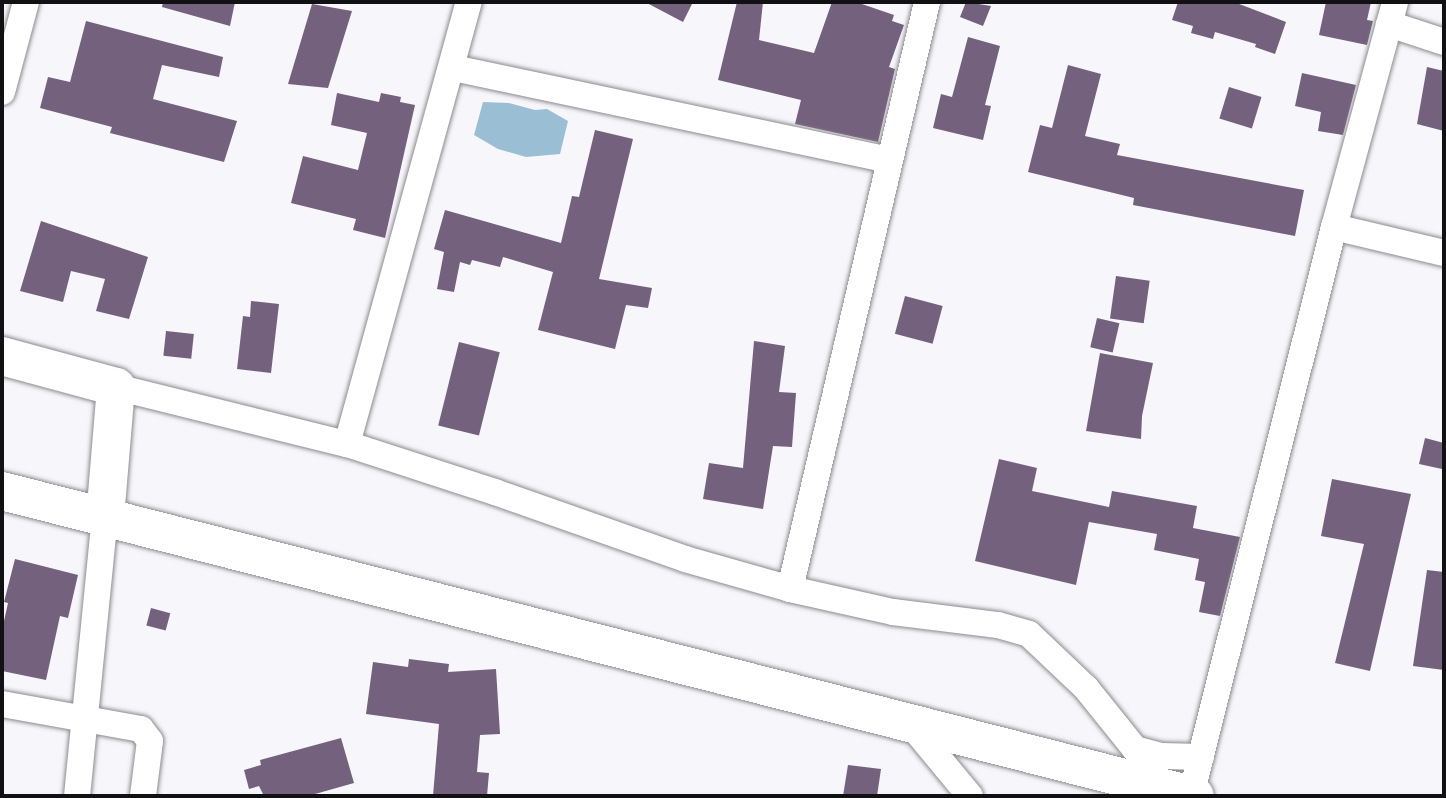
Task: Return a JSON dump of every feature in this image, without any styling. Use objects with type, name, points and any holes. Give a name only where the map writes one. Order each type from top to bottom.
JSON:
[{"type":"main road","points":[[2,356],[116,387],[105,517]]},
{"type":"main road","points":[[2,491],[1193,796]]},
{"type":"street","points":[[2,92],[26,2]]},
{"type":"street","points":[[347,444],[453,68],[469,2]]},
{"type":"street","points":[[790,589],[927,2]]},
{"type":"street","points":[[1193,796],[1334,227],[1392,13],[1444,42]]},
{"type":"street","points":[[453,68],[888,160]]},
{"type":"street","points":[[1334,227],[1444,253]]},
{"type":"street","points":[[116,387],[347,444],[495,492],[685,559],[790,589],[893,612],[998,625],[1029,634],[1086,688],[1135,749],[1161,756],[1202,757]]},
{"type":"street","points":[[77,796],[105,517]]},
{"type":"street","points":[[2,704],[141,729],[147,733],[150,741],[143,796]]},
{"type":"street","points":[[912,726],[970,796]]},
{"type":"water","points":[[483,102],[509,103],[535,110],[547,109],[568,121],[560,154],[526,157],[498,149],[474,135]]},
{"type":"building","points":[[163,2],[235,2],[230,26],[162,7]]},
{"type":"building","points":[[645,2],[693,2],[683,22]]},
{"type":"building","points":[[737,2],[763,2],[759,40],[814,53],[832,2],[856,2],[894,15],[892,21],[904,25],[889,67],[895,69],[878,142],[795,124],[801,100],[718,80]]},
{"type":"building","points":[[966,2],[991,6],[983,26],[960,17]]},
{"type":"building","points":[[1178,2],[1234,2],[1286,22],[1275,54],[1255,47],[1256,44],[1215,32],[1213,39],[1191,33],[1193,26],[1172,20]]},
{"type":"building","points":[[1326,2],[1371,2],[1367,20],[1373,21],[1367,45],[1319,35]]},
{"type":"building","points":[[312,4],[352,11],[328,88],[288,84]]},
{"type":"building","points":[[86,21],[223,57],[219,77],[162,65],[153,99],[237,121],[224,162],[110,133],[112,127],[40,108],[48,77],[70,82]]},
{"type":"building","points":[[968,37],[1000,46],[985,105],[991,106],[983,140],[933,128],[941,94],[952,97]]},
{"type":"building","points":[[1068,65],[1101,74],[1085,136],[1120,144],[1117,155],[1304,190],[1295,236],[1133,205],[1134,198],[1028,172],[1040,125],[1052,128]]},
{"type":"building","points":[[1427,67],[1444,71],[1444,131],[1417,124]]},
{"type":"building","points":[[1302,73],[1356,85],[1343,135],[1318,131],[1321,112],[1295,106]]},
{"type":"building","points":[[1229,87],[1262,97],[1252,128],[1219,119]]},
{"type":"building","points":[[337,93],[379,102],[381,93],[401,97],[400,102],[415,105],[385,238],[353,230],[356,219],[291,203],[303,156],[358,170],[367,133],[331,125]]},
{"type":"building","points":[[595,130],[633,139],[599,279],[652,288],[648,308],[626,305],[615,349],[538,330],[553,272],[503,257],[500,267],[472,260],[470,265],[460,262],[454,292],[437,289],[444,252],[434,249],[445,210],[561,243],[572,196],[579,197]]},
{"type":"building","points":[[41,221],[148,257],[129,319],[96,311],[105,279],[71,271],[63,302],[20,291]]},
{"type":"building","points":[[1116,276],[1150,281],[1144,323],[1110,319]]},
{"type":"building","points":[[905,296],[943,306],[933,344],[895,334]]},
{"type":"building","points":[[251,301],[279,304],[271,373],[237,369],[243,316],[250,317]]},
{"type":"building","points":[[1097,318],[1119,323],[1113,352],[1090,347]]},
{"type":"building","points":[[166,331],[194,334],[191,359],[163,356]]},
{"type":"building","points":[[754,341],[785,346],[779,392],[796,393],[792,447],[773,446],[763,509],[703,499],[709,463],[743,468]]},
{"type":"building","points":[[459,342],[500,352],[479,436],[438,425]]},
{"type":"building","points":[[1100,353],[1153,363],[1142,416],[1141,439],[1086,431]]},
{"type":"building","points":[[1425,438],[1444,443],[1442,469],[1419,464]]},
{"type":"building","points":[[999,459],[1037,468],[1032,491],[1109,507],[1112,491],[1197,506],[1193,528],[1240,537],[1220,616],[1199,612],[1205,582],[1195,580],[1199,559],[1154,550],[1157,534],[1089,522],[1076,585],[975,561]]},
{"type":"building","points":[[1332,479],[1411,494],[1370,671],[1335,663],[1364,544],[1321,536]]},
{"type":"building","points":[[15,559],[78,575],[68,618],[60,616],[46,680],[2,671],[2,630],[8,603],[4,602]]},
{"type":"building","points":[[1427,570],[1444,572],[1444,670],[1413,666]]},
{"type":"building","points":[[151,608],[170,613],[166,631],[146,625]]},
{"type":"building","points":[[409,659],[449,664],[448,672],[496,669],[500,734],[480,735],[477,772],[489,773],[487,796],[433,796],[439,724],[366,714],[373,662],[408,667]]},
{"type":"building","points":[[341,738],[354,783],[308,796],[264,796],[259,786],[249,789],[244,770],[261,765],[260,760]]},
{"type":"building","points":[[848,765],[881,769],[877,796],[843,796]]}]
